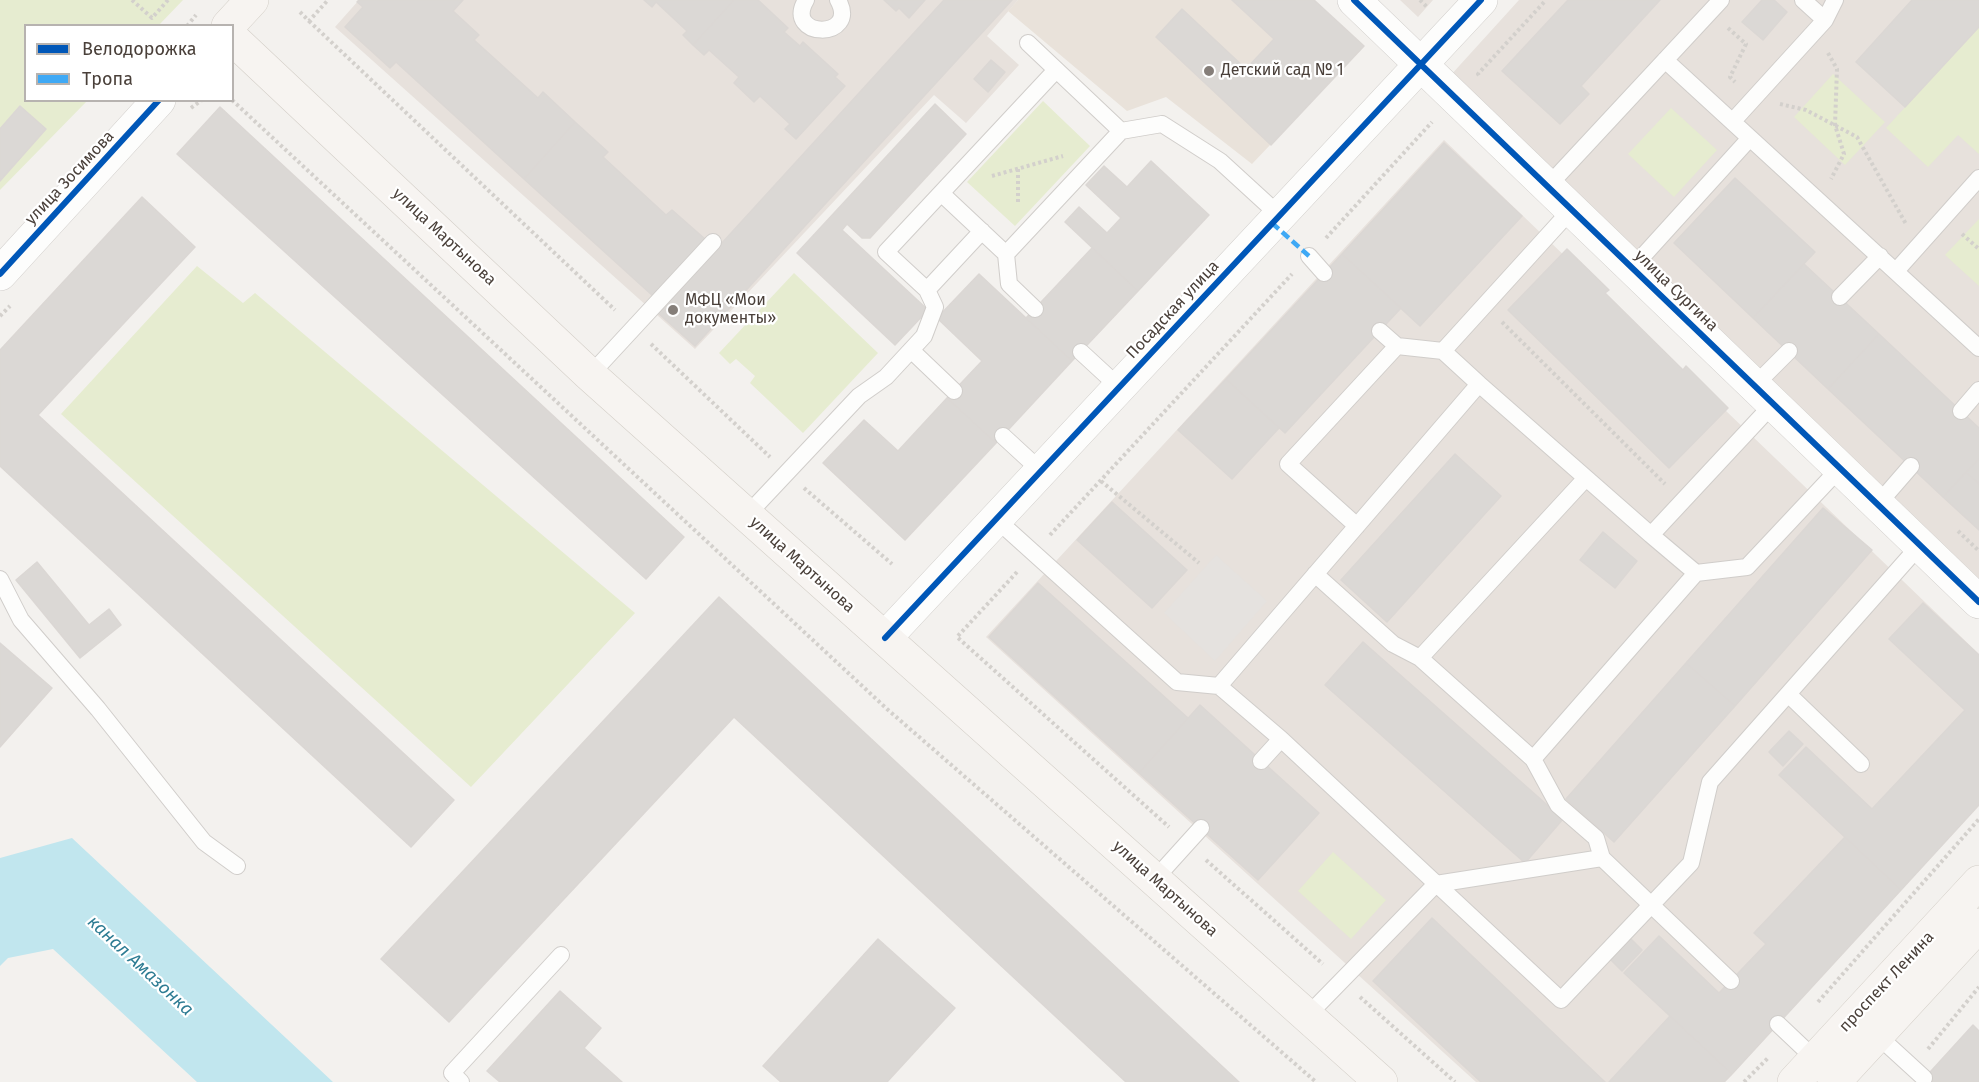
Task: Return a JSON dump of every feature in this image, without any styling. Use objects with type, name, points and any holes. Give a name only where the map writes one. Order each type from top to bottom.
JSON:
[{"type":"main road","points":[[230,24],[252,0]]},
{"type":"main road","name":"улица Мартынова","points":[[234,41],[590,375],[1381,1082]]},
{"type":"main road","name":"проспект Ленина","points":[[1820,1076],[1867,1025],[1979,882]]},
{"type":"main road","name":"проспект Ленина","points":[[1867,1025],[1979,925]]},
{"type":"street","name":"улица Сургина","points":[[1354,0],[1979,602]]},
{"type":"street","name":"Посадская улица","points":[[885,638],[1480,0]]},
{"type":"street","name":"улица Зосимова","points":[[0,274],[157,102]]},
{"type":"lane","points":[[806,0],[802,12],[804,19],[815,30],[823,31],[836,25],[840,18],[842,10],[838,0]]},
{"type":"lane","points":[[1803,0],[1820,26]]},
{"type":"lane","points":[[1733,121],[1820,26],[1835,0]]},
{"type":"lane","points":[[1548,186],[1716,6]]},
{"type":"lane","points":[[1028,43],[1056,70],[1115,137]]},
{"type":"lane","points":[[1665,60],[1979,348]]},
{"type":"lane","points":[[747,515],[859,396],[886,377],[924,336],[935,307],[927,290],[886,252],[1056,70]]},
{"type":"lane","points":[[1006,254],[1115,137],[1162,124],[1220,161],[1279,215]]},
{"type":"lane","points":[[1633,267],[1750,138]]},
{"type":"lane","points":[[1896,271],[1979,178]]},
{"type":"lane","points":[[945,189],[1006,254],[1009,284],[1035,309]]},
{"type":"lane","points":[[1443,351],[1572,209]]},
{"type":"lane","points":[[927,290],[982,231]]},
{"type":"lane","points":[[590,375],[713,242]]},
{"type":"lane","points":[[1309,256],[1324,273]]},
{"type":"lane","points":[[1840,297],[1880,256]]},
{"type":"lane","points":[[1380,331],[1397,346],[1443,351],[1696,573]]},
{"type":"lane","points":[[1357,526],[1288,464],[1397,346]]},
{"type":"lane","points":[[911,350],[954,391]]},
{"type":"lane","points":[[1651,535],[1683,501],[1765,394],[1789,351]]},
{"type":"lane","points":[[1081,352],[1119,387]]},
{"type":"lane","points":[[1219,686],[1479,384]]},
{"type":"lane","points":[[1960,411],[1979,390]]},
{"type":"lane","points":[[1003,436],[1041,471]]},
{"type":"lane","points":[[1878,504],[1911,466]]},
{"type":"lane","points":[[1533,759],[1696,573],[1747,567],[1840,468]]},
{"type":"lane","points":[[1420,658],[1586,478]]},
{"type":"lane","points":[[996,519],[1177,682],[1219,686],[1281,739],[1561,1000],[1691,862],[1710,782],[1920,544]]},
{"type":"lane","points":[[1315,574],[1393,644],[1420,658],[1533,759],[1558,805],[1596,838],[1602,858],[1731,981]]},
{"type":"lane","points":[[0,579],[21,620],[98,709],[204,842],[237,866]]},
{"type":"lane","points":[[1788,694],[1861,764]]},
{"type":"lane","points":[[1261,761],[1281,739]]},
{"type":"lane","points":[[1154,880],[1201,828]]},
{"type":"lane","points":[[1307,1016],[1436,884],[1602,858]]},
{"type":"lane","points":[[461,1082],[452,1073],[561,956]]},
{"type":"lane","points":[[1867,1025],[1918,1073]]},
{"type":"lane","points":[[1784,1029],[1820,1076]]},
{"type":"path","points":[[132,0],[152,18],[168,0]]},
{"type":"path","points":[[309,21],[328,0]]},
{"type":"path","points":[[1420,0],[1428,8]]},
{"type":"path","points":[[1478,74],[1546,0]]},
{"type":"path","points":[[1716,6],[1746,44],[1730,77],[1752,98],[1806,110],[1857,137],[1919,246]]},
{"type":"path","points":[[300,12],[787,473],[892,564]]},
{"type":"path","points":[[1819,201],[1844,154],[1835,125],[1837,69],[1820,26]]},
{"type":"path","points":[[234,102],[888,709],[1316,1082]]},
{"type":"path","points":[[957,636],[1436,119]]},
{"type":"path","points":[[945,189],[1115,137]]},
{"type":"path","points":[[1964,235],[1979,249]]},
{"type":"path","points":[[1485,305],[1683,501]]},
{"type":"path","points":[[1101,481],[1199,563]]},
{"type":"path","points":[[1744,1082],[1784,1029],[1979,819]]},
{"type":"path","points":[[1918,1073],[1979,987]]},
{"type":"shaded area","points":[[359,0],[1018,0],[987,36],[1019,65],[966,123],[934,95],[695,349],[335,27]]},
{"type":"shaded area","name":"Детский сад № 1","points":[[1018,0],[1314,0],[1364,46],[1252,164],[1166,97],[1127,111],[1008,11]]},
{"type":"shaded area","points":[[1400,0],[1433,0],[1418,17]]},
{"type":"shaded area","points":[[1519,0],[1979,0],[1979,579],[1450,76]]},
{"type":"shaded area","points":[[1444,140],[1979,654],[1979,805],[1725,1082],[1476,1082],[986,637]]},
{"type":"shaded area","points":[[1216,555],[1267,601],[1215,661],[1164,613]]},
{"type":"green space","points":[[0,0],[183,0],[160,24],[24,24],[24,102],[86,102],[0,190]]},
{"type":"green space","points":[[1979,27],[1979,154],[1958,135],[1928,167],[1886,128]]},
{"type":"green space","points":[[1833,74],[1885,122],[1845,165],[1794,117]]},
{"type":"green space","points":[[1043,101],[1090,146],[1015,226],[967,182]]},
{"type":"green space","points":[[1671,108],[1717,150],[1674,197],[1628,154]]},
{"type":"green space","points":[[1979,219],[1979,286],[1945,255]]},
{"type":"green space","points":[[197,266],[243,303],[255,293],[635,613],[471,787],[61,414]]},
{"type":"green space","points":[[794,273],[878,353],[803,433],[750,383],[755,376],[736,359],[730,364],[719,353]]},
{"type":"green space","points":[[1333,852],[1386,900],[1351,939],[1298,891]]},
{"type":"water","name":"канал Амазонка","points":[[72,838],[333,1082],[197,1082],[53,949],[8,958],[0,966],[0,858]]},
{"type":"building","points":[[359,0],[463,0],[453,11],[479,35],[474,40],[538,98],[543,92],[575,122],[524,179],[396,62],[390,68],[345,27],[363,7],[357,2]]},
{"type":"building","points":[[644,0],[734,0],[693,45],[683,35],[687,31],[656,2],[652,7]]},
{"type":"building","points":[[734,0],[758,0],[788,28],[784,32],[800,46],[803,42],[838,74],[835,77],[845,86],[796,139],[785,129],[790,124],[760,96],[754,102],[734,83],[739,77],[709,50],[704,55],[693,45]]},
{"type":"building","points":[[884,0],[925,0],[909,18],[899,8],[896,11]]},
{"type":"building","points":[[944,0],[1012,0],[695,346],[658,313]]},
{"type":"building","points":[[1232,0],[1314,0],[1364,46],[1271,145],[1156,37],[1182,9],[1246,69],[1274,39]]},
{"type":"building","points":[[1568,0],[1660,0],[1581,86],[1589,94],[1560,124],[1502,71]]},
{"type":"building","points":[[1762,0],[1774,0],[1787,12],[1763,40],[1742,22]]},
{"type":"building","points":[[1912,0],[1979,0],[1979,27],[1905,107],[1856,62]]},
{"type":"building","points":[[991,60],[1005,72],[988,92],[974,79]]},
{"type":"building","points":[[935,104],[966,134],[870,238],[862,238],[847,224],[842,230],[928,310],[895,345],[797,253]]},
{"type":"building","points":[[20,106],[46,129],[0,181],[0,129]]},
{"type":"building","points":[[220,107],[684,537],[646,579],[177,154]]},
{"type":"building","points":[[575,122],[608,152],[603,157],[666,215],[672,210],[705,239],[653,296],[524,179]]},
{"type":"building","points":[[1444,143],[1522,216],[1420,326],[1342,254]]},
{"type":"building","points":[[1151,161],[1209,215],[1138,291],[1065,222],[1079,207],[1107,233],[1121,218],[1086,185],[1104,166],[1127,187]]},
{"type":"building","points":[[1735,178],[1815,252],[1753,318],[1674,243]]},
{"type":"building","points":[[142,197],[195,247],[38,415],[454,800],[411,847],[0,466],[0,350]]},
{"type":"building","points":[[1092,248],[1138,291],[1072,361],[1026,318]]},
{"type":"building","points":[[1567,249],[1609,290],[1605,293],[1683,370],[1686,366],[1728,408],[1669,468],[1508,310]]},
{"type":"building","points":[[1342,254],[1401,308],[1285,433],[1226,379]]},
{"type":"building","points":[[1804,264],[1879,334],[1828,389],[1753,318]]},
{"type":"building","points":[[979,274],[1072,361],[996,443],[947,398],[982,361],[937,318]]},
{"type":"building","points":[[1879,334],[1979,428],[1979,459],[1943,497],[1828,389]]},
{"type":"building","points":[[1226,379],[1279,428],[1232,479],[1178,430]]},
{"type":"building","points":[[947,398],[996,443],[905,540],[823,463],[864,420],[898,451]]},
{"type":"building","points":[[1455,454],[1501,496],[1387,622],[1341,580]]},
{"type":"building","points":[[1979,459],[1979,484],[1966,472]]},
{"type":"building","points":[[1966,472],[1979,484],[1979,530],[1943,497]]},
{"type":"building","points":[[1112,502],[1187,570],[1152,608],[1077,540]]},
{"type":"building","points":[[1823,508],[1872,550],[1735,706],[1686,663]]},
{"type":"building","points":[[1603,532],[1637,561],[1615,588],[1580,560]]},
{"type":"building","points":[[37,562],[89,625],[109,609],[121,625],[80,658],[16,580]]},
{"type":"building","points":[[1038,583],[1188,718],[1139,773],[989,637]]},
{"type":"building","points":[[719,597],[1239,1082],[1126,1082],[734,717],[449,1022],[381,959]]},
{"type":"building","points":[[1923,603],[1979,655],[1979,805],[1901,890],[1779,775],[1806,747],[1872,809],[1965,710],[1889,639]]},
{"type":"building","points":[[1363,642],[1563,819],[1525,863],[1325,685]]},
{"type":"building","points":[[0,643],[52,688],[0,747]]},
{"type":"building","points":[[1686,663],[1735,706],[1614,842],[1566,799]]},
{"type":"building","points":[[1200,705],[1319,813],[1258,880],[1139,773]]},
{"type":"building","points":[[1789,731],[1803,744],[1783,766],[1769,752]]},
{"type":"building","points":[[1845,837],[1901,890],[1732,1074],[1624,973],[1659,936],[1719,993],[1766,944],[1754,933]]},
{"type":"building","points":[[1432,918],[1605,1082],[1481,1082],[1373,981]]},
{"type":"building","points":[[1628,936],[1642,950],[1622,971],[1608,957]]},
{"type":"building","points":[[878,939],[955,1008],[887,1082],[781,1082],[763,1066]]},
{"type":"building","points":[[560,991],[601,1028],[584,1048],[622,1082],[500,1082],[487,1071]]},
{"type":"building","points":[[1670,1016],[1732,1074],[1724,1082],[1609,1082]]},
{"type":"building","points":[[1973,1025],[1979,1031],[1979,1082],[1921,1082]]},
{"type":"marked path","points":[[1272,223],[1309,256]]},
{"type":"cycle path","points":[[1354,0],[1979,602]]},
{"type":"cycle path","points":[[885,638],[1481,0]]},
{"type":"cycle path","points":[[0,274],[157,102]]},
{"type":"place","name":"Детский сад № 1","points":[[1209,71]]},
{"type":"place","name":"МФЦ «Мои документы»","points":[[673,310]]}]
